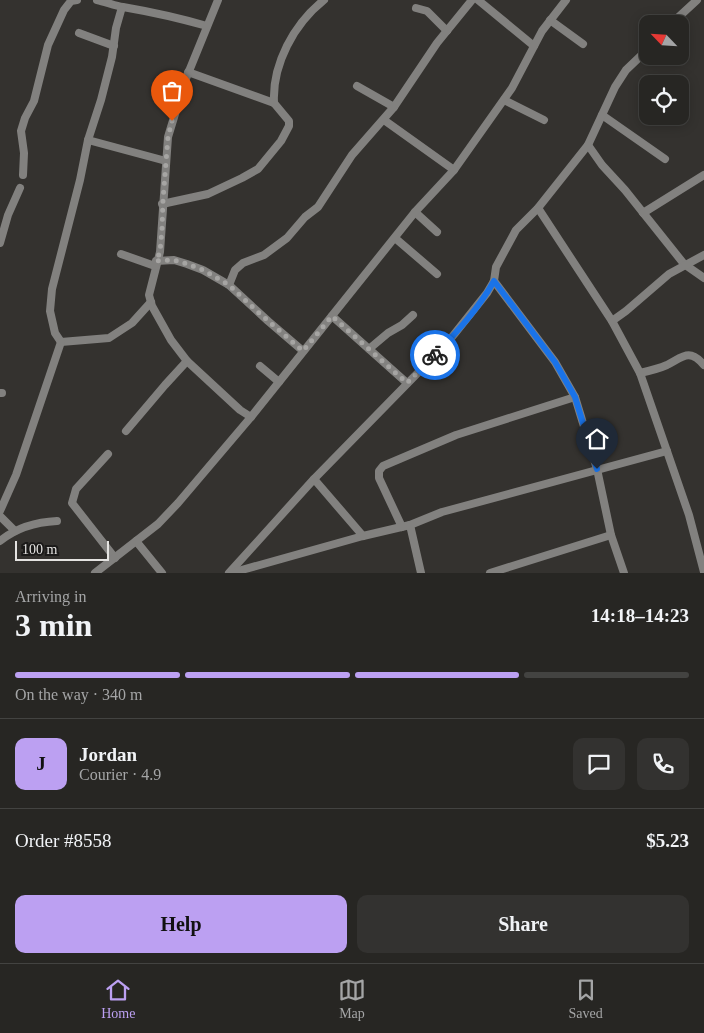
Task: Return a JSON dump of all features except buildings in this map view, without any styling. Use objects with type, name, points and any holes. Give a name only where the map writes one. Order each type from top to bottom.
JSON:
[{"type":"street","points":[[23,175],[24,153],[21,132],[25,118],[34,101],[48,45],[64,10],[71,1],[77,0]]},
{"type":"street","points":[[97,0],[207,26]]},
{"type":"street","points":[[218,0],[188,72],[168,137],[160,244],[149,295],[150,302],[171,340],[187,361],[240,410],[251,417]]},
{"type":"street","points":[[274,102],[274,81],[290,41],[300,24],[324,0]]},
{"type":"street","points":[[229,285],[235,270],[243,263],[264,255],[287,238],[305,217],[318,207],[352,155],[384,120],[437,43],[472,0]]},
{"type":"street","points":[[478,0],[534,46]]},
{"type":"street","points":[[95,573],[158,524],[251,417],[416,212],[454,170],[512,88],[534,46],[550,20],[566,0]]},
{"type":"street","points":[[681,15],[697,0]]},
{"type":"street","points":[[61,342],[55,333],[50,311],[52,289],[80,180],[88,140],[101,100],[122,7]]},
{"type":"street","points":[[416,8],[427,11],[447,31]]},
{"type":"street","points":[[550,20],[583,44]]},
{"type":"street","points":[[80,33],[114,46]]},
{"type":"street","points":[[230,573],[314,479],[448,342],[487,293],[494,281],[496,267],[516,230],[538,208],[588,145],[615,87],[626,70],[639,58]]},
{"type":"street","points":[[162,204],[208,194],[258,169],[281,141],[290,126],[289,121],[274,102],[188,72]]},
{"type":"street","points":[[357,86],[394,107]]},
{"type":"street","points":[[504,100],[544,120]]},
{"type":"street","points":[[602,115],[665,159]]},
{"type":"street","points":[[384,120],[454,170]]},
{"type":"street","points":[[88,140],[166,161]]},
{"type":"street","points":[[588,145],[684,264],[704,278]]},
{"type":"street","points":[[643,213],[704,175]]},
{"type":"street","points":[[0,243],[8,215],[20,188]]},
{"type":"street","points":[[538,208],[612,321],[640,373],[689,515],[704,568]]},
{"type":"street","points":[[416,212],[437,232]]},
{"type":"street","points":[[395,238],[437,274]]},
{"type":"street","points":[[121,254],[156,263],[174,260],[203,270],[229,285],[303,351]]},
{"type":"street","points":[[612,321],[669,274],[684,264],[704,255]]},
{"type":"street","points":[[494,281],[555,362],[575,397],[597,469],[611,535],[624,573]]},
{"type":"street","points":[[61,342],[109,338],[132,323],[150,302]]},
{"type":"street","points":[[369,349],[388,333],[407,322],[413,315]]},
{"type":"street","points":[[332,316],[407,383]]},
{"type":"street","points":[[0,511],[16,475],[61,342]]},
{"type":"street","points":[[640,373],[689,355],[695,357],[704,365]]},
{"type":"street","points":[[126,431],[164,385],[187,361]]},
{"type":"street","points":[[260,366],[279,382]]},
{"type":"street","points":[[402,527],[379,478],[379,471],[383,466],[456,435],[575,397]]},
{"type":"street","points":[[230,573],[410,525],[442,512],[667,451]]},
{"type":"street","points":[[108,454],[76,489],[72,503],[115,558]]},
{"type":"street","points":[[314,479],[363,536]]},
{"type":"street","points":[[0,516],[15,531]]},
{"type":"street","points":[[0,541],[15,531],[44,522],[57,521]]},
{"type":"street","points":[[410,525],[421,573]]},
{"type":"street","points":[[490,573],[611,535]]},
{"type":"street","points":[[136,541],[162,573]]},
{"type":"way so far","points":[[172,121],[168,137],[160,252],[156,261],[174,260],[187,264],[203,270],[229,285],[303,351],[332,316],[407,383],[435,355]]},
{"type":"route","points":[[435,355],[448,342],[487,293],[494,281],[555,362],[575,397],[597,469]]}]
